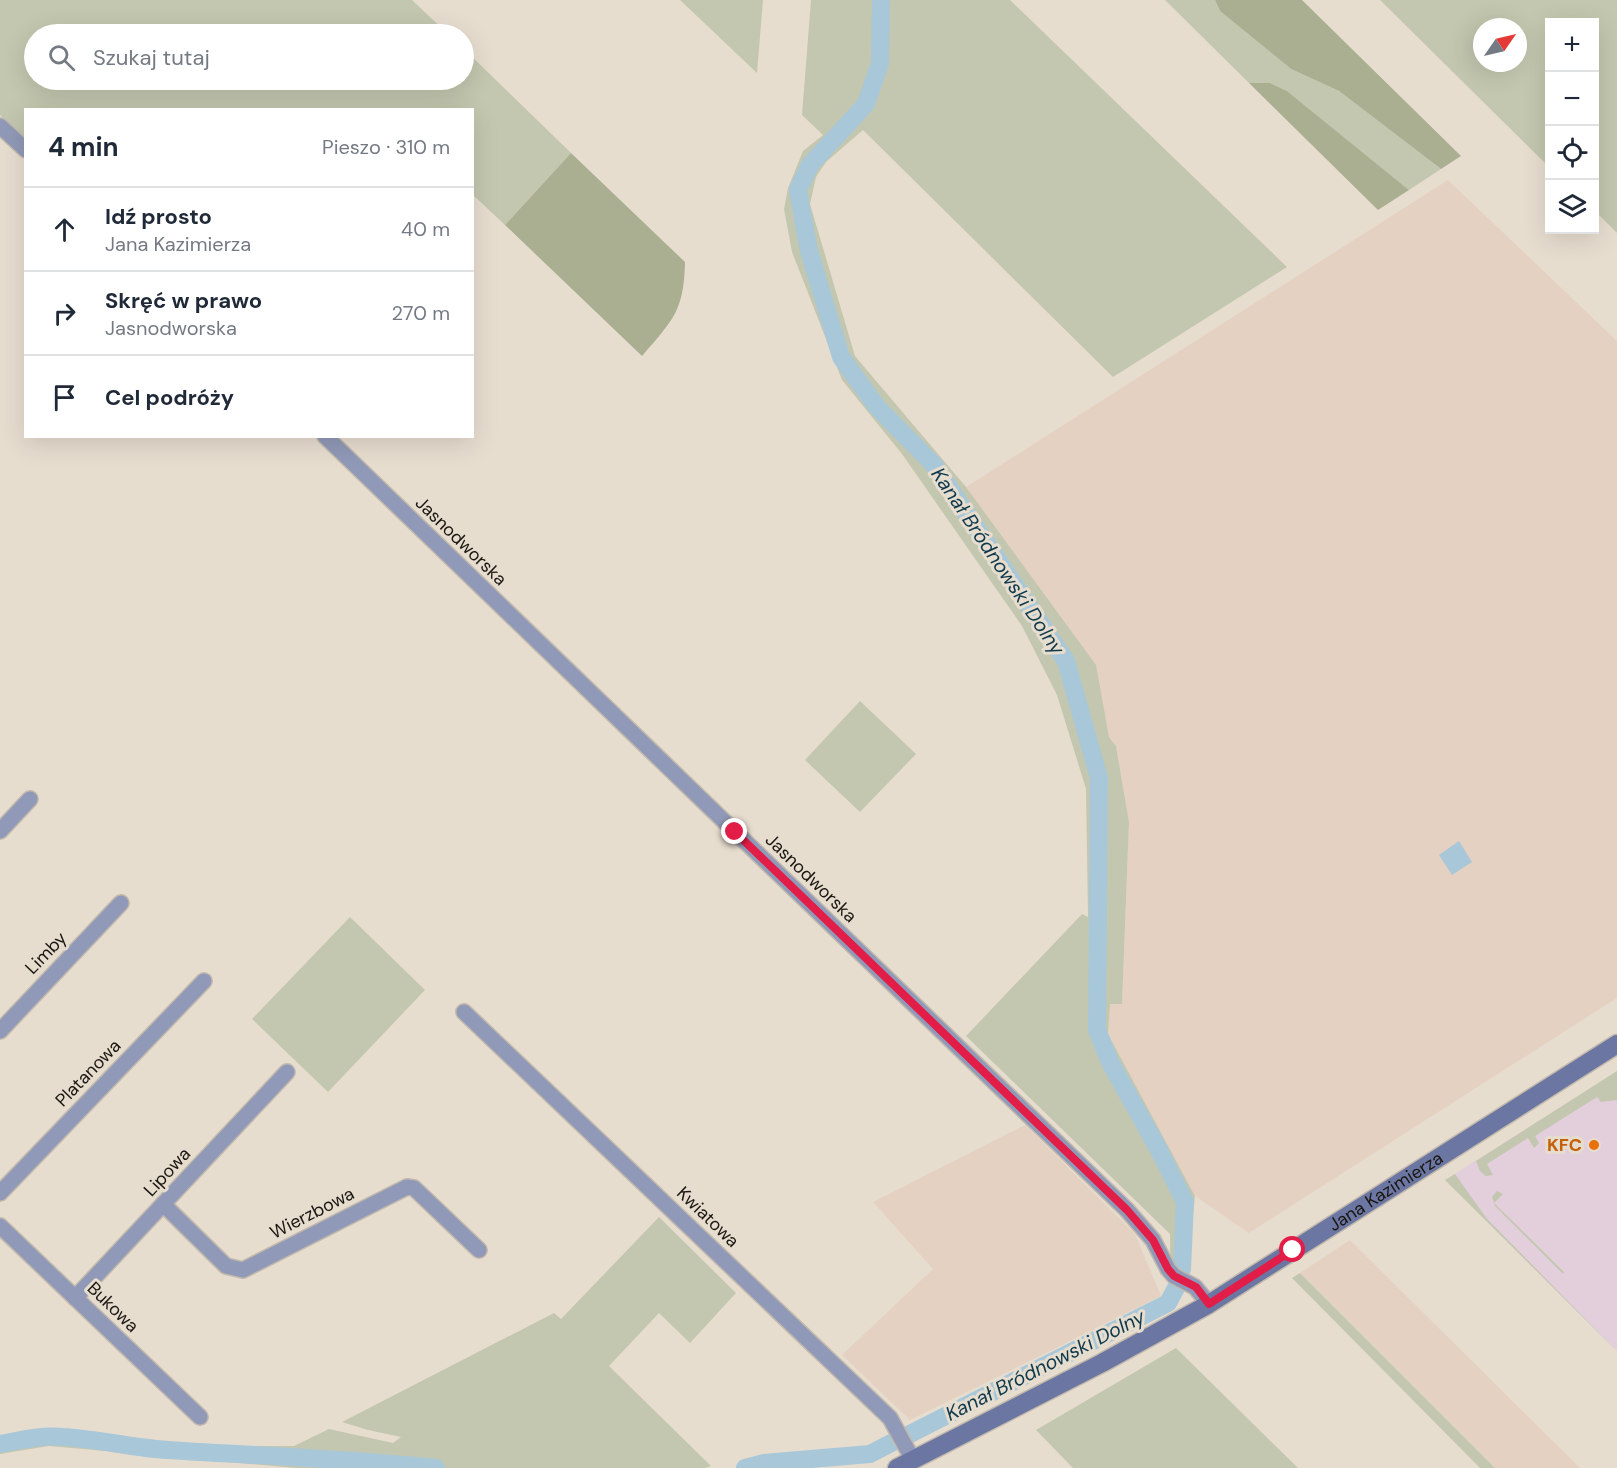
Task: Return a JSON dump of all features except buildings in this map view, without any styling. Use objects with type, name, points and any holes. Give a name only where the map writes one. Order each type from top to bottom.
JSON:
[{"type":"main road","name":"Jana Kazimierza","points":[[897,1468],[1102,1363],[1209,1304],[1617,1044]]},
{"type":"street","points":[[0,126],[24,148]]},
{"type":"street","name":"Jasnodworska","points":[[327,438],[1127,1210],[1153,1240],[1174,1276],[1196,1287],[1209,1304]]},
{"type":"street","points":[[0,831],[30,799]]},
{"type":"street","name":"Limby","points":[[0,1031],[121,903]]},
{"type":"street","name":"Platanowa","points":[[0,1193],[204,981]]},
{"type":"street","name":"Kwiatowa","points":[[464,1012],[890,1418],[914,1460]]},
{"type":"street","name":"Lipowa","points":[[75,1298],[287,1072]]},
{"type":"street","name":"Wierzbowa","points":[[163,1204],[226,1266],[243,1270],[407,1187],[414,1188],[479,1250]]},
{"type":"street","name":"Bukowa","points":[[0,1226],[200,1417]]},
{"type":"shaded area","points":[[1448,180],[1617,341],[1617,998],[1249,1233],[1195,1196],[1108,1034],[1110,1004],[1122,1003],[1129,822],[1116,746],[1109,737],[1102,703],[966,487]]},
{"type":"shaded area","points":[[1604,1080],[1617,1093],[1617,1351],[1445,1180]]},
{"type":"shaded area","points":[[1025,1125],[1135,1234],[1161,1296],[910,1420],[842,1355],[933,1269],[873,1202]]},
{"type":"shaded area","points":[[1350,1240],[1580,1468],[1495,1468],[1300,1273]]},
{"type":"green space","points":[[0,0],[412,0],[437,24],[24,24],[24,90],[474,90],[474,59],[571,153],[505,225],[474,196],[474,108],[24,108],[24,137],[0,115]]},
{"type":"green space","points":[[680,0],[763,0],[757,73]]},
{"type":"green space","points":[[811,0],[1010,0],[1287,267],[1113,377],[863,130],[826,162],[816,177],[810,204],[855,356],[966,487],[1096,665],[1109,737],[1116,746],[1129,822],[1122,1004],[1110,1004],[1108,1034],[1195,1196],[1186,1274],[1172,1262],[1170,1234],[966,1036],[1082,914],[1088,917],[1086,789],[1057,695],[1022,626],[902,454],[842,380],[792,252],[784,209],[788,188],[803,151],[823,135],[802,115]]},
{"type":"green space","points":[[1165,0],[1215,0],[1220,11],[1291,69],[1339,91],[1441,169],[1409,190],[1287,91],[1270,83],[1249,83]]},
{"type":"green space","points":[[1215,0],[1302,0],[1461,156],[1441,169],[1339,91],[1291,69],[1220,11]]},
{"type":"green space","points":[[1380,0],[1617,0],[1617,233],[1599,215],[1599,18],[1545,18],[1545,163]]},
{"type":"green space","points":[[1249,83],[1270,83],[1287,91],[1409,190],[1378,210]]},
{"type":"green space","points":[[571,153],[685,262],[682,292],[675,314],[642,356],[505,225]]},
{"type":"green space","points":[[860,701],[916,754],[860,812],[805,760]]},
{"type":"green space","points":[[350,917],[425,990],[328,1092],[252,1019]]},
{"type":"green space","points":[[1617,1071],[1617,1100],[1601,1102],[1597,1097],[1535,1136],[1539,1143],[1534,1148],[1528,1138],[1487,1164],[1493,1175],[1486,1176],[1480,1171],[1476,1161]]},
{"type":"green space","points":[[1455,1174],[1487,1219],[1617,1351],[1445,1180]]},
{"type":"green space","points":[[1497,1191],[1503,1194],[1494,1203],[1492,1197]]},
{"type":"green space","points":[[1494,1203],[1564,1272],[1563,1274],[1495,1206]]},
{"type":"green space","points":[[659,1217],[736,1293],[690,1343],[659,1313],[609,1366],[711,1466],[705,1468],[296,1468],[49,1446],[0,1454],[0,1439],[28,1432],[55,1430],[210,1446],[294,1446],[329,1429],[393,1443],[401,1437],[342,1422],[554,1313],[561,1319]]},
{"type":"green space","points":[[1300,1273],[1495,1468],[1480,1468],[1292,1278]]},
{"type":"green space","points":[[1176,1348],[1298,1468],[1073,1468],[1036,1430]]},
{"type":"water","points":[[1459,841],[1472,862],[1452,875],[1439,855]]},
{"type":"waterway","name":"Kanał Bródnowski Dolny","points":[[881,0],[880,63],[866,104],[810,165],[798,190],[809,251],[841,357],[877,407],[933,464],[1066,661],[1099,778],[1097,1030],[1110,1062],[1185,1202],[1182,1269]]},
{"type":"waterway","name":"Kanał Bródnowski Dolny","points":[[908,1435],[1168,1303],[1176,1288]]},
{"type":"waterway","name":"Kanał Bródnowski Dolny","points":[[0,1444],[32,1438],[55,1437],[155,1449],[336,1459],[436,1468]]},
{"type":"waterway","name":"Kanał Bródnowski Dolny","points":[[745,1468],[764,1463],[870,1454],[897,1440]]},
{"type":"place","name":"KFC","points":[[1594,1145]]},
{"type":"route","points":[[735,832],[1127,1210],[1153,1240],[1162,1260],[1174,1276],[1196,1287],[1209,1304],[1293,1250]]}]
